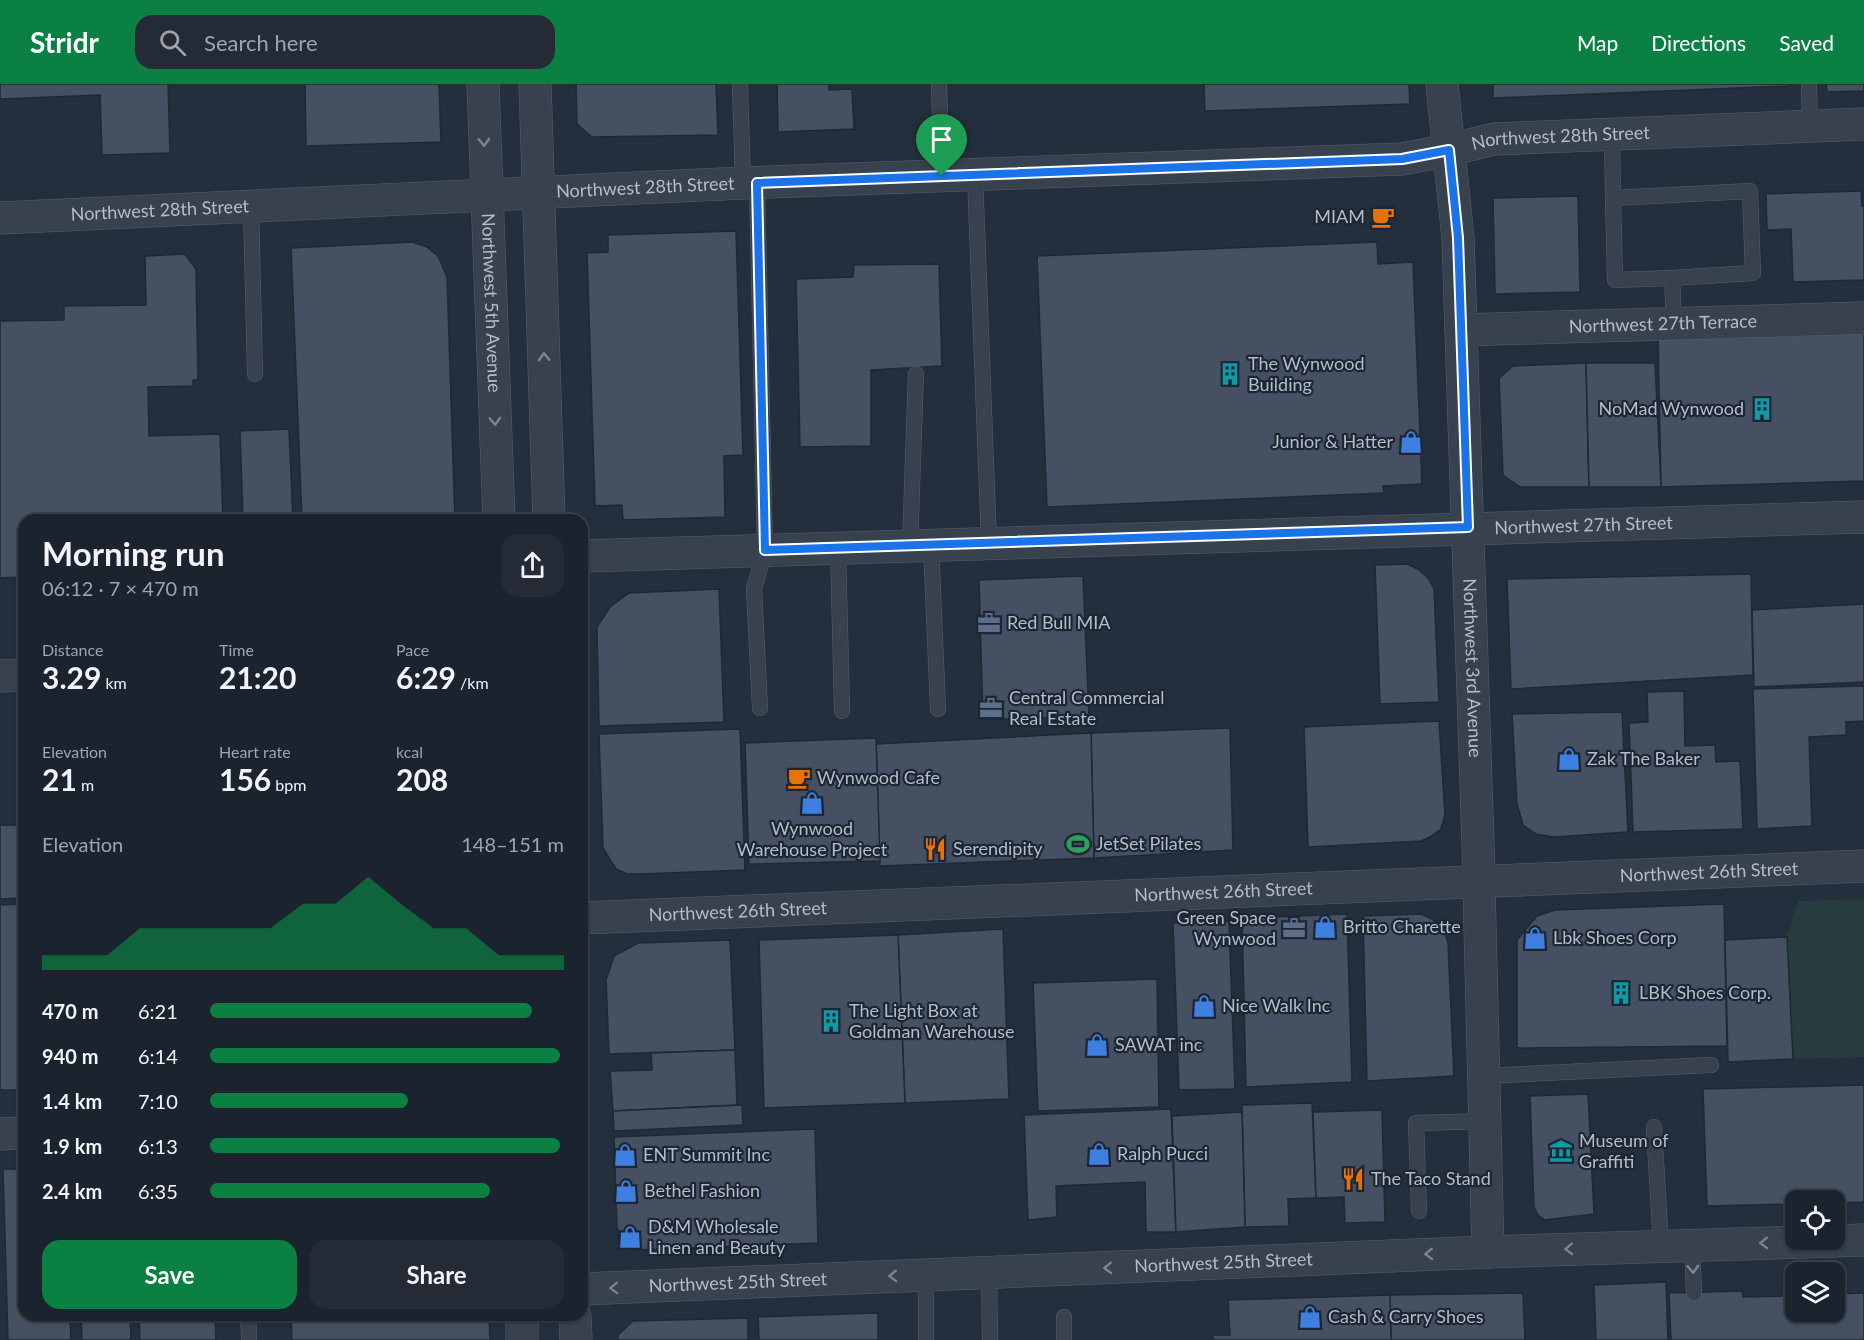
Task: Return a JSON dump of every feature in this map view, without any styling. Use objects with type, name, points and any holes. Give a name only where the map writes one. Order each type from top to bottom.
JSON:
[{"type":"street","name":"Northwest 5th Avenue","points":[[483,84],[499,514]]},
{"type":"street","points":[[535,84],[549,514]]},
{"type":"street","name":"Northwest 3rd Avenue","points":[[1442,84],[1458,238],[1479,881],[1488,1252]]},
{"type":"street","name":"Northwest 28th Street","points":[[0,218],[750,183],[1402,159],[1494,139],[1864,124]]},
{"type":"street","name":"Northwest 27th Terrace","points":[[1461,330],[1864,318]]},
{"type":"street","name":"Northwest 27th Street","points":[[588,556],[1468,527],[1864,517]]},
{"type":"street","points":[[0,676],[18,675]]},
{"type":"street","name":"Northwest 26th Street","points":[[588,918],[1864,866]]},
{"type":"street","points":[[0,1134],[18,1133]]},
{"type":"street","name":"Northwest 25th Street","points":[[588,1289],[1488,1252],[1864,1240]]},
{"type":"street","points":[[522,1321],[522,1340]]},
{"type":"street","points":[[575,1321],[576,1340]]},
{"type":"lane","points":[[939,84],[942,176]]},
{"type":"lane","points":[[1809,84],[1810,125]]},
{"type":"lane","points":[[740,86],[750,183],[765,550],[754,589],[760,708]]},
{"type":"lane","points":[[1612,134],[1613,198],[1615,280],[1753,273],[1750,192],[1613,198]]},
{"type":"lane","points":[[975,175],[989,543]]},
{"type":"lane","points":[[251,207],[255,374]]},
{"type":"lane","points":[[1672,278],[1674,325]]},
{"type":"lane","points":[[916,374],[920,545],[938,709]]},
{"type":"lane","points":[[838,548],[842,711]]},
{"type":"lane","points":[[1484,1076],[1711,1065]]},
{"type":"lane","points":[[1419,1211],[1416,1123],[1485,1121]]},
{"type":"lane","points":[[1654,1127],[1661,1246]]},
{"type":"lane","points":[[1692,1245],[1694,1293]]},
{"type":"lane","points":[[989,1272],[990,1340]]},
{"type":"lane","points":[[926,1275],[926,1340]]},
{"type":"lane","points":[[1064,1317],[1064,1340]]},
{"type":"lane","points":[[248,1321],[249,1338]]},
{"type":"green space","points":[[1864,899],[1864,1057],[1793,1059],[1787,937],[1798,901]]},
{"type":"building","points":[[0,84],[168,84],[170,153],[102,155],[100,95],[0,99]]},
{"type":"building","points":[[305,84],[439,84],[441,142],[306,146]]},
{"type":"building","points":[[576,84],[716,84],[718,135],[592,137],[577,124]]},
{"type":"building","points":[[777,84],[829,84],[829,90],[852,89],[854,129],[778,132]]},
{"type":"building","points":[[1204,84],[1409,84],[1410,104],[1205,111]]},
{"type":"building","points":[[1493,84],[1788,84],[1788,86],[1493,98]]},
{"type":"building","points":[[1826,84],[1864,84],[1864,91],[1827,92]]},
{"type":"building","points":[[1861,191],[1862,206],[1864,206],[1864,280],[1793,282],[1791,229],[1767,230],[1766,194]]},
{"type":"building","points":[[1578,196],[1580,292],[1495,294],[1493,198]]},
{"type":"building","points":[[736,231],[743,455],[724,456],[725,517],[623,520],[622,505],[595,506],[587,253],[608,252],[608,235]]},
{"type":"building","points":[[412,242],[427,247],[438,256],[447,277],[455,514],[302,514],[291,248]]},
{"type":"building","name":"The Wynwood Building","points":[[1377,242],[1378,264],[1413,262],[1422,484],[1383,486],[1384,493],[1047,507],[1037,256]]},
{"type":"building","points":[[185,254],[196,269],[198,380],[193,380],[193,386],[148,387],[149,436],[220,434],[223,514],[18,514],[18,577],[0,578],[0,321],[64,320],[64,306],[146,305],[145,256]]},
{"type":"building","points":[[939,264],[942,366],[871,370],[871,446],[800,447],[796,279],[853,277],[854,265]]},
{"type":"building","name":"NoMad Wynwood","points":[[1864,332],[1864,481],[1661,487],[1658,337]]},
{"type":"building","points":[[1586,363],[1589,487],[1520,487],[1503,475],[1499,378],[1513,366]]},
{"type":"building","points":[[1586,363],[1655,363],[1661,487],[1589,487]]},
{"type":"building","points":[[289,429],[293,514],[243,514],[240,431]]},
{"type":"building","points":[[1407,564],[1418,569],[1428,578],[1434,589],[1439,702],[1380,704],[1375,565]]},
{"type":"building","points":[[1751,574],[1753,675],[1511,689],[1507,579]]},
{"type":"building","points":[[1083,576],[1089,716],[983,720],[979,580]]},
{"type":"building","points":[[719,589],[724,722],[599,726],[597,627],[610,607],[629,593]]},
{"type":"building","points":[[1864,604],[1864,682],[1754,687],[1752,610]]},
{"type":"building","points":[[1864,686],[1864,721],[1846,722],[1846,735],[1809,737],[1812,826],[1757,829],[1753,689]]},
{"type":"building","points":[[1684,691],[1685,746],[1715,745],[1716,762],[1740,761],[1743,829],[1633,832],[1629,723],[1648,722],[1647,692]]},
{"type":"building","name":"Zak The Baker","points":[[1622,712],[1628,832],[1553,837],[1536,834],[1523,825],[1517,804],[1512,714]]},
{"type":"building","points":[[1439,721],[1445,815],[1441,829],[1421,841],[1308,847],[1304,727]]},
{"type":"building","points":[[1230,728],[1233,850],[1094,858],[1091,733]]},
{"type":"building","points":[[740,729],[745,870],[627,874],[616,869],[603,848],[599,734]]},
{"type":"building","points":[[1091,733],[1094,858],[880,866],[876,744]]},
{"type":"building","name":"Wynwood Warehouse Project","points":[[876,738],[880,861],[749,864],[745,743]]},
{"type":"building","points":[[0,825],[18,825],[18,898],[0,899]]},
{"type":"building","points":[[18,904],[18,1090],[0,1090],[0,905]]},
{"type":"building","name":"LBK Shoes Corp.","points":[[1724,904],[1727,1046],[1517,1048],[1517,940],[1537,916],[1555,910]]},
{"type":"building","points":[[1347,914],[1352,1082],[1246,1087],[1242,918]]},
{"type":"building","points":[[1421,914],[1432,919],[1444,929],[1448,943],[1454,1076],[1367,1081],[1363,916]]},
{"type":"building","name":"Nice Walk Inc","points":[[1229,921],[1235,1089],[1179,1090],[1173,923]]},
{"type":"building","points":[[1003,929],[1009,1099],[905,1103],[898,935]]},
{"type":"building","name":"The Light Box at Goldman Warehouse","points":[[898,935],[905,1103],[764,1108],[759,940]]},
{"type":"building","points":[[1787,937],[1793,1059],[1728,1062],[1725,940]]},
{"type":"building","points":[[730,940],[735,1050],[609,1054],[606,980],[614,956],[638,943]]},
{"type":"building","name":"SAWAT inc","points":[[1157,979],[1159,1107],[1038,1111],[1033,983]]},
{"type":"building","points":[[735,1050],[737,1105],[613,1111],[610,1071],[652,1070],[651,1053]]},
{"type":"building","points":[[1864,1085],[1864,1202],[1845,1203],[1845,1190],[1785,1190],[1785,1204],[1707,1206],[1703,1089]]},
{"type":"building","name":"Museum of Graffiti","points":[[1588,1094],[1594,1214],[1545,1220],[1538,1215],[1534,1207],[1530,1096]]},
{"type":"building","points":[[1312,1103],[1316,1198],[1288,1199],[1289,1226],[1245,1227],[1242,1105]]},
{"type":"building","points":[[742,1105],[743,1125],[614,1131],[613,1111]]},
{"type":"building","name":"Ralph Pucci","points":[[1171,1109],[1176,1232],[1146,1232],[1145,1182],[1056,1186],[1057,1217],[1028,1220],[1024,1115]]},
{"type":"building","points":[[1382,1110],[1385,1222],[1345,1223],[1344,1197],[1316,1198],[1313,1112]]},
{"type":"building","points":[[1242,1112],[1245,1227],[1176,1232],[1172,1116]]},
{"type":"building","points":[[815,1129],[818,1243],[637,1250],[623,1243],[617,1227],[614,1137]]},
{"type":"building","points":[[3,1169],[18,1169],[18,1321],[70,1321],[71,1340],[8,1340]]},
{"type":"building","points":[[1666,1282],[1668,1340],[1596,1340],[1594,1285]]},
{"type":"building","points":[[1742,1291],[1743,1297],[1785,1296],[1785,1322],[1845,1322],[1845,1294],[1864,1293],[1864,1340],[1671,1340],[1669,1293]]},
{"type":"building","points":[[1523,1293],[1525,1340],[1391,1340],[1390,1295]]},
{"type":"building","name":"Cash & Carry Shoes","points":[[1390,1295],[1391,1340],[1213,1340],[1213,1335],[1230,1335],[1228,1300]]},
{"type":"building","points":[[878,1313],[878,1340],[759,1340],[758,1317]]},
{"type":"building","points":[[748,1318],[748,1340],[618,1340],[618,1335],[633,1321]]},
{"type":"building","points":[[81,1321],[130,1321],[131,1340],[82,1340]]},
{"type":"building","points":[[139,1321],[215,1321],[216,1340],[140,1340]]},
{"type":"building","points":[[291,1321],[489,1321],[490,1340],[292,1340]]},
{"type":"place","name":"MIAM","points":[[1383,217]]},
{"type":"place","name":"The Wynwood Building","points":[[1230,374]]},
{"type":"place","name":"NoMad Wynwood","points":[[1762,409]]},
{"type":"place","name":"Junior & Hatter","points":[[1411,442]]},
{"type":"place","name":"Red Bull MIA","points":[[989,623]]},
{"type":"place","name":"Central Commercial Real Estate","points":[[991,708]]},
{"type":"place","name":"Zak The Baker","points":[[1569,759]]},
{"type":"place","name":"Wynwood Cafe","points":[[799,778]]},
{"type":"place","name":"Wynwood Warehouse Project","points":[[812,803]]},
{"type":"place","name":"JetSet Pilates","points":[[1078,844]]},
{"type":"place","name":"Serendipity","points":[[935,849]]},
{"type":"place","name":"Britto Charette","points":[[1325,927]]},
{"type":"place","name":"Green Space Wynwood","points":[[1294,928]]},
{"type":"place","name":"Lbk Shoes Corp","points":[[1535,938]]},
{"type":"place","name":"LBK Shoes Corp.","points":[[1621,993]]},
{"type":"place","name":"Nice Walk Inc","points":[[1204,1006]]},
{"type":"place","name":"The Light Box at Goldman Warehouse","points":[[831,1021]]},
{"type":"place","name":"SAWAT inc","points":[[1097,1045]]},
{"type":"place","name":"Museum of Graffiti","points":[[1561,1151]]},
{"type":"place","name":"Ralph Pucci","points":[[1099,1154]]},
{"type":"place","name":"ENT Summit Inc","points":[[625,1155]]},
{"type":"place","name":"The Taco Stand","points":[[1353,1179]]},
{"type":"place","name":"Bethel Fashion","points":[[626,1191]]},
{"type":"place","name":"D&M Wholesale Linen and Beauty","points":[[630,1237]]},
{"type":"place","name":"Cash & Carry Shoes","points":[[1310,1317]]},
{"type":"route","points":[[1449,150],[1458,238],[1468,527],[765,550],[757,183],[942,176],[1402,159],[1449,150]]}]
